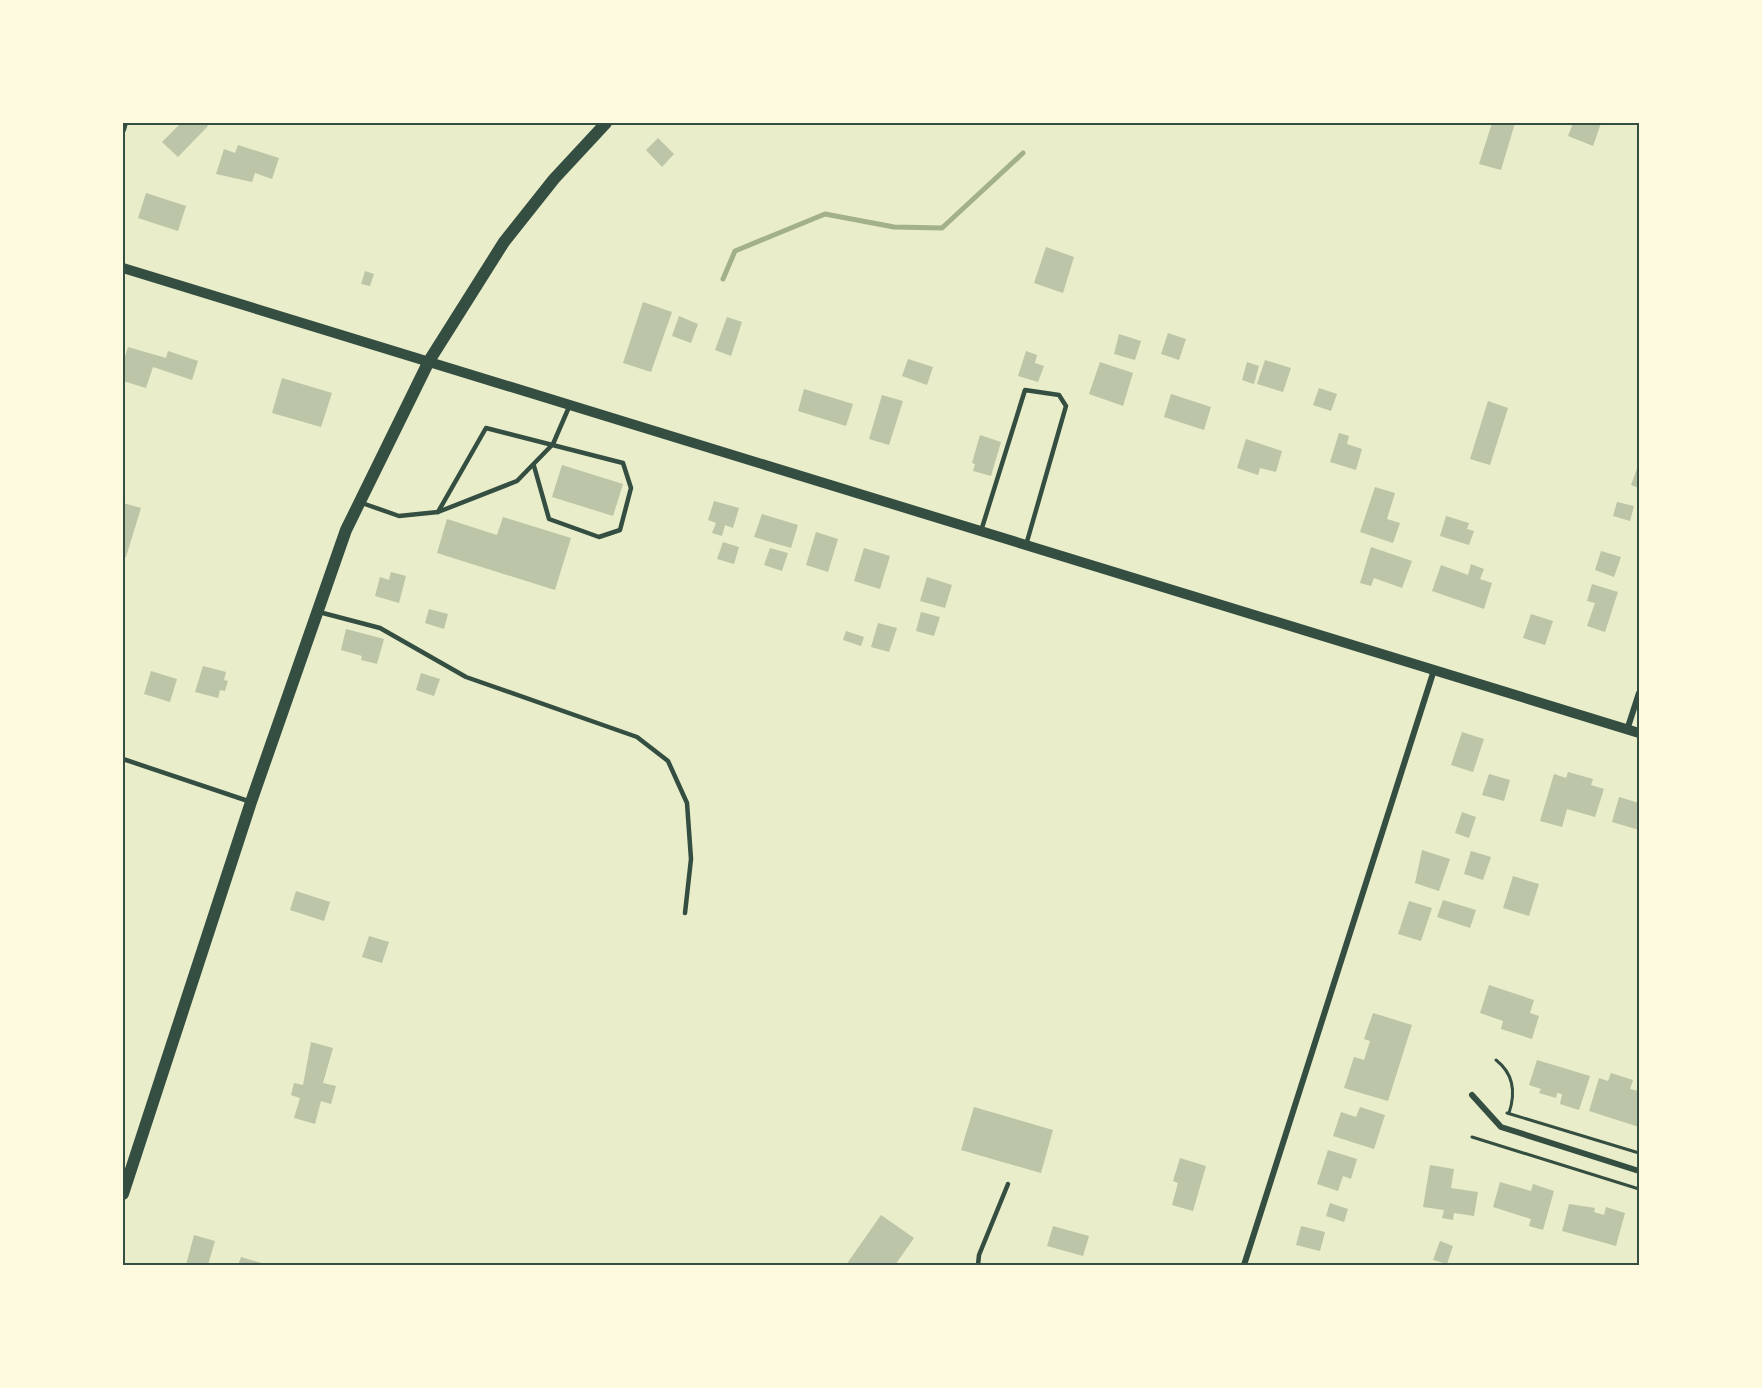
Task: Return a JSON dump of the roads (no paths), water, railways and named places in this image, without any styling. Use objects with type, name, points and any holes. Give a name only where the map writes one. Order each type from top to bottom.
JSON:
[{"type":"main road","points":[[123,1194],[316,611],[360,502],[429,361],[504,242],[554,179],[606,123]]},
{"type":"street","points":[[123,130],[125,123]]},
{"type":"street","points":[[123,268],[1639,734]]},
{"type":"street","points":[[1244,1265],[1434,670]]},
{"type":"street","points":[[1627,730],[1639,693]]},
{"type":"street","points":[[1472,1095],[1501,1127],[1639,1171]]},
{"type":"lane","points":[[981,531],[1025,390],[1059,395],[1066,406],[1026,545]]},
{"type":"lane","points":[[360,502],[399,516],[438,512],[517,481],[553,444],[570,404]]},
{"type":"lane","points":[[438,512],[486,428],[624,463],[631,488],[620,530],[599,537],[549,519],[534,466]]},
{"type":"lane","points":[[316,611],[380,628],[466,677],[637,737],[668,761],[687,803],[691,859],[685,913]]},
{"type":"lane","points":[[123,759],[251,802]]},
{"type":"lane","points":[[978,1265],[979,1255],[1008,1184]]},
{"type":"waterway","points":[[723,279],[735,251],[825,214],[894,227],[942,228],[1023,153]]}]
